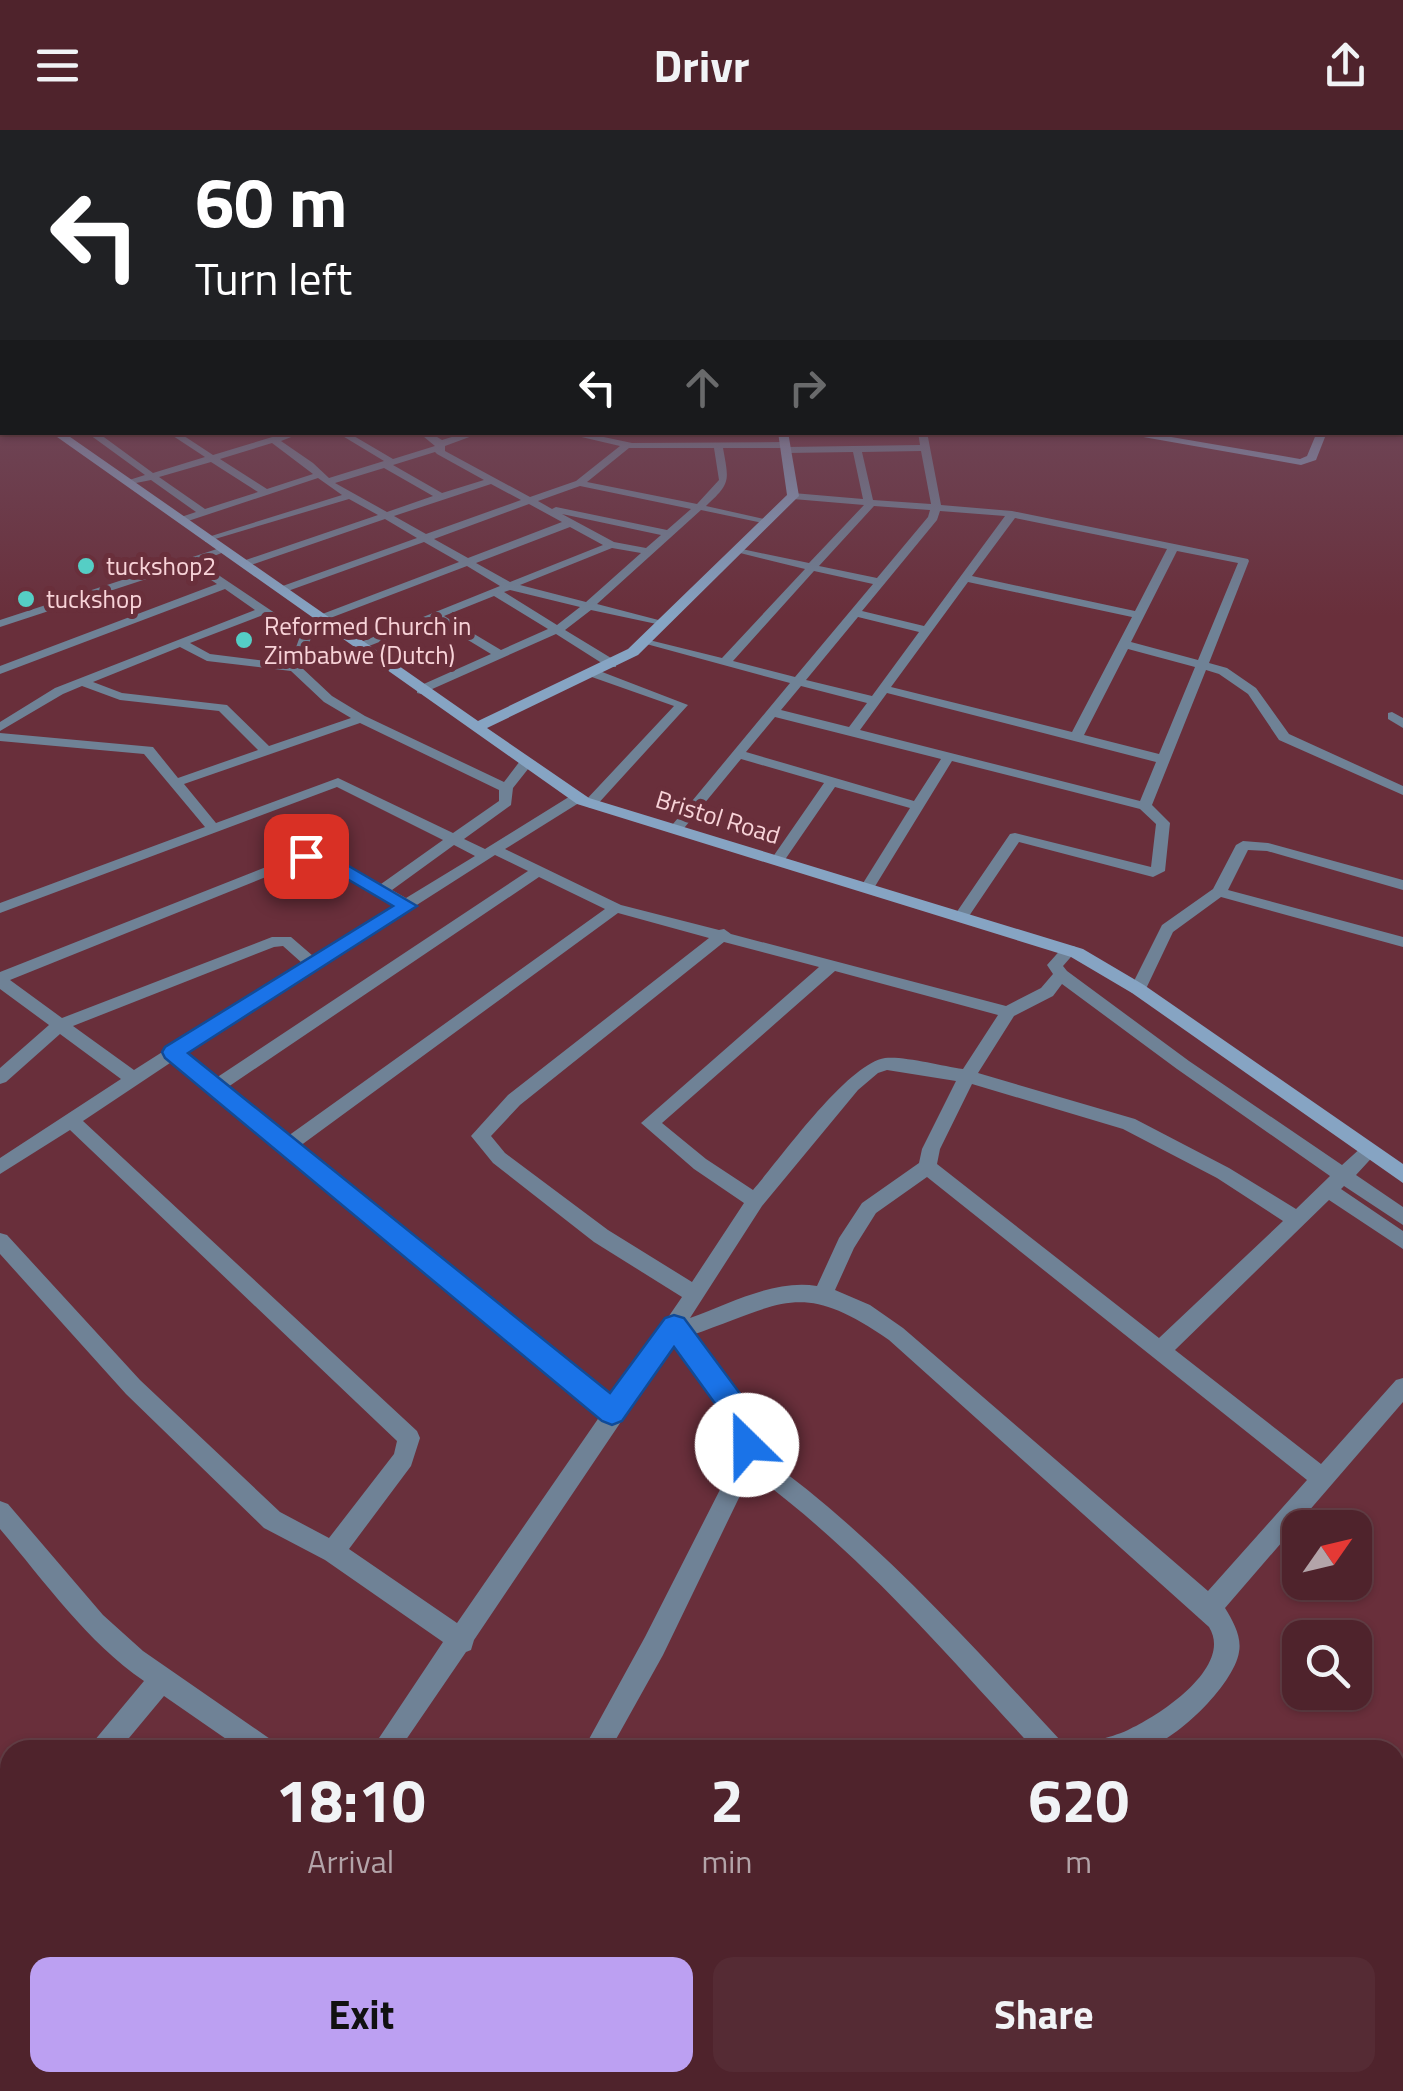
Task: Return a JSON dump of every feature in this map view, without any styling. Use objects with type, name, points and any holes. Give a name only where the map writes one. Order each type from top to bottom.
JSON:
[{"type":"street","name":"Bristol Road","points":[[63,435],[474,728],[584,801],[1069,950],[1138,989],[1403,1175]]},
{"type":"street","points":[[94,435],[201,511]]},
{"type":"street","points":[[129,483],[290,435]]},
{"type":"street","points":[[345,435],[441,497]]},
{"type":"street","points":[[426,435],[440,446]]},
{"type":"street","points":[[182,520],[264,491],[389,463],[471,435]]},
{"type":"street","points":[[579,435],[613,442],[626,439],[718,446],[785,442],[858,450],[923,448]]},
{"type":"street","points":[[719,435],[748,443]]},
{"type":"street","points":[[748,443],[758,435]]},
{"type":"street","points":[[674,830],[930,523],[936,507],[922,435]]},
{"type":"street","points":[[1138,435],[1296,462],[1310,460],[1321,435]]},
{"type":"street","points":[[176,436],[264,491]]},
{"type":"street","points":[[281,590],[579,483],[626,439]]},
{"type":"street","points":[[274,440],[351,495],[509,586],[662,624]]},
{"type":"street","points":[[785,442],[793,496]]},
{"type":"street","points":[[440,446],[440,452],[611,545],[650,552]]},
{"type":"street","points":[[421,690],[558,631],[590,607],[724,483],[718,446]]},
{"type":"street","points":[[858,450],[870,502]]},
{"type":"street","points":[[244,564],[493,480]]},
{"type":"street","points":[[579,483],[701,507],[773,516],[845,500]]},
{"type":"street","points":[[0,624],[190,561],[216,545],[351,495]]},
{"type":"street","points":[[474,728],[612,664],[645,642],[793,496],[1012,514],[1245,562],[1200,662],[1145,806]]},
{"type":"street","points":[[726,662],[870,502]]},
{"type":"street","points":[[546,508],[671,534]]},
{"type":"street","points":[[851,733],[1012,514]]},
{"type":"street","points":[[320,618],[570,523]]},
{"type":"street","points":[[360,646],[611,545]]},
{"type":"street","points":[[1076,738],[1174,546]]},
{"type":"street","points":[[737,551],[880,582]]},
{"type":"street","points":[[190,561],[305,638],[295,668]]},
{"type":"street","points":[[966,578],[1138,614]]},
{"type":"street","points":[[0,670],[222,586]]},
{"type":"street","points":[[496,592],[612,664]]},
{"type":"street","points":[[0,605],[29,613]]},
{"type":"street","points":[[0,727],[46,698],[262,611]]},
{"type":"street","points":[[852,612],[926,630]]},
{"type":"street","points":[[436,616],[502,656]]},
{"type":"street","points":[[645,642],[875,702]]},
{"type":"street","points":[[181,643],[207,657],[295,668],[328,699],[361,718],[506,788]]},
{"type":"street","points":[[1124,644],[1223,671],[1252,690],[1284,737],[1403,791]]},
{"type":"street","points":[[3,1162],[313,964],[584,801],[682,705],[594,673]]},
{"type":"street","points":[[83,682],[120,696],[226,709],[266,752]]},
{"type":"street","points":[[886,688],[1162,758]]},
{"type":"street","points":[[772,712],[1145,806],[1163,824],[1164,842],[1157,871],[1144,871],[1016,837],[962,916]]},
{"type":"street","points":[[178,782],[361,718]]},
{"type":"street","points":[[0,737],[145,749],[178,782],[214,828]]},
{"type":"street","points":[[737,754],[917,806]]},
{"type":"street","points":[[867,888],[948,758]]},
{"type":"street","points":[[381,891],[506,802],[506,788],[526,764]]},
{"type":"street","points":[[0,908],[339,782],[452,839],[538,871],[616,908],[1008,1012]]},
{"type":"street","points":[[777,860],[832,782]]},
{"type":"street","points":[[1138,989],[1167,929],[1219,892],[1240,847],[1249,844],[1403,885]]},
{"type":"street","points":[[0,980],[314,853],[407,906]]},
{"type":"street","points":[[215,1087],[538,871]]},
{"type":"street","points":[[1219,892],[1403,942]]},
{"type":"street","points":[[287,1146],[616,908]]},
{"type":"street","points":[[694,1294],[601,1236],[499,1158],[480,1136],[514,1100],[724,934]]},
{"type":"street","points":[[0,1078],[60,1025],[276,941],[286,942],[313,964]]},
{"type":"street","points":[[1069,950],[1055,965],[1061,975],[1338,1184],[1403,1241]]},
{"type":"street","points":[[755,1201],[650,1124],[833,964]]},
{"type":"street","points":[[822,1296],[846,1244],[869,1208],[928,1168],[931,1148],[967,1076],[1008,1012],[1047,992],[1061,975]]},
{"type":"street","points":[[0,980],[132,1078]]},
{"type":"street","points":[[173,1052],[612,1412]]},
{"type":"street","points":[[391,1740],[462,1641],[612,1412],[676,1329],[694,1294],[755,1201],[852,1085],[872,1069],[887,1064],[967,1076],[1129,1124],[1224,1173],[1297,1220]]},
{"type":"street","points":[[71,1120],[409,1438],[403,1458],[333,1552]]},
{"type":"street","points":[[1162,1349],[1369,1151]]},
{"type":"street","points":[[928,1168],[1162,1349],[1320,1478]]},
{"type":"street","points":[[1338,1184],[1403,1217]]},
{"type":"street","points":[[0,1241],[133,1388],[272,1520],[333,1552],[462,1641]]},
{"type":"street","points":[[676,1329],[780,1293],[808,1291],[854,1306],[896,1334],[1209,1608],[1225,1631],[1226,1658],[1180,1712],[1132,1740]]},
{"type":"street","points":[[601,1740],[741,1472],[747,1445],[740,1416],[676,1329]]},
{"type":"street","points":[[1209,1608],[1403,1386]]},
{"type":"street","points":[[744,1456],[810,1504],[900,1585],[1043,1740]]},
{"type":"street","points":[[0,1512],[94,1623],[161,1680],[249,1740]]},
{"type":"street","points":[[111,1740],[161,1680]]},
{"type":"place","name":"tuckshop2","points":[[86,566]]},
{"type":"place","name":"tuckshop","points":[[26,599]]},
{"type":"place","name":"Reformed Church in Zimbabwe (Dutch)","points":[[244,640]]},
{"type":"route","points":[[306,856],[318,854],[407,906],[173,1052],[612,1412],[674,1326],[740,1416],[747,1445]]}]
